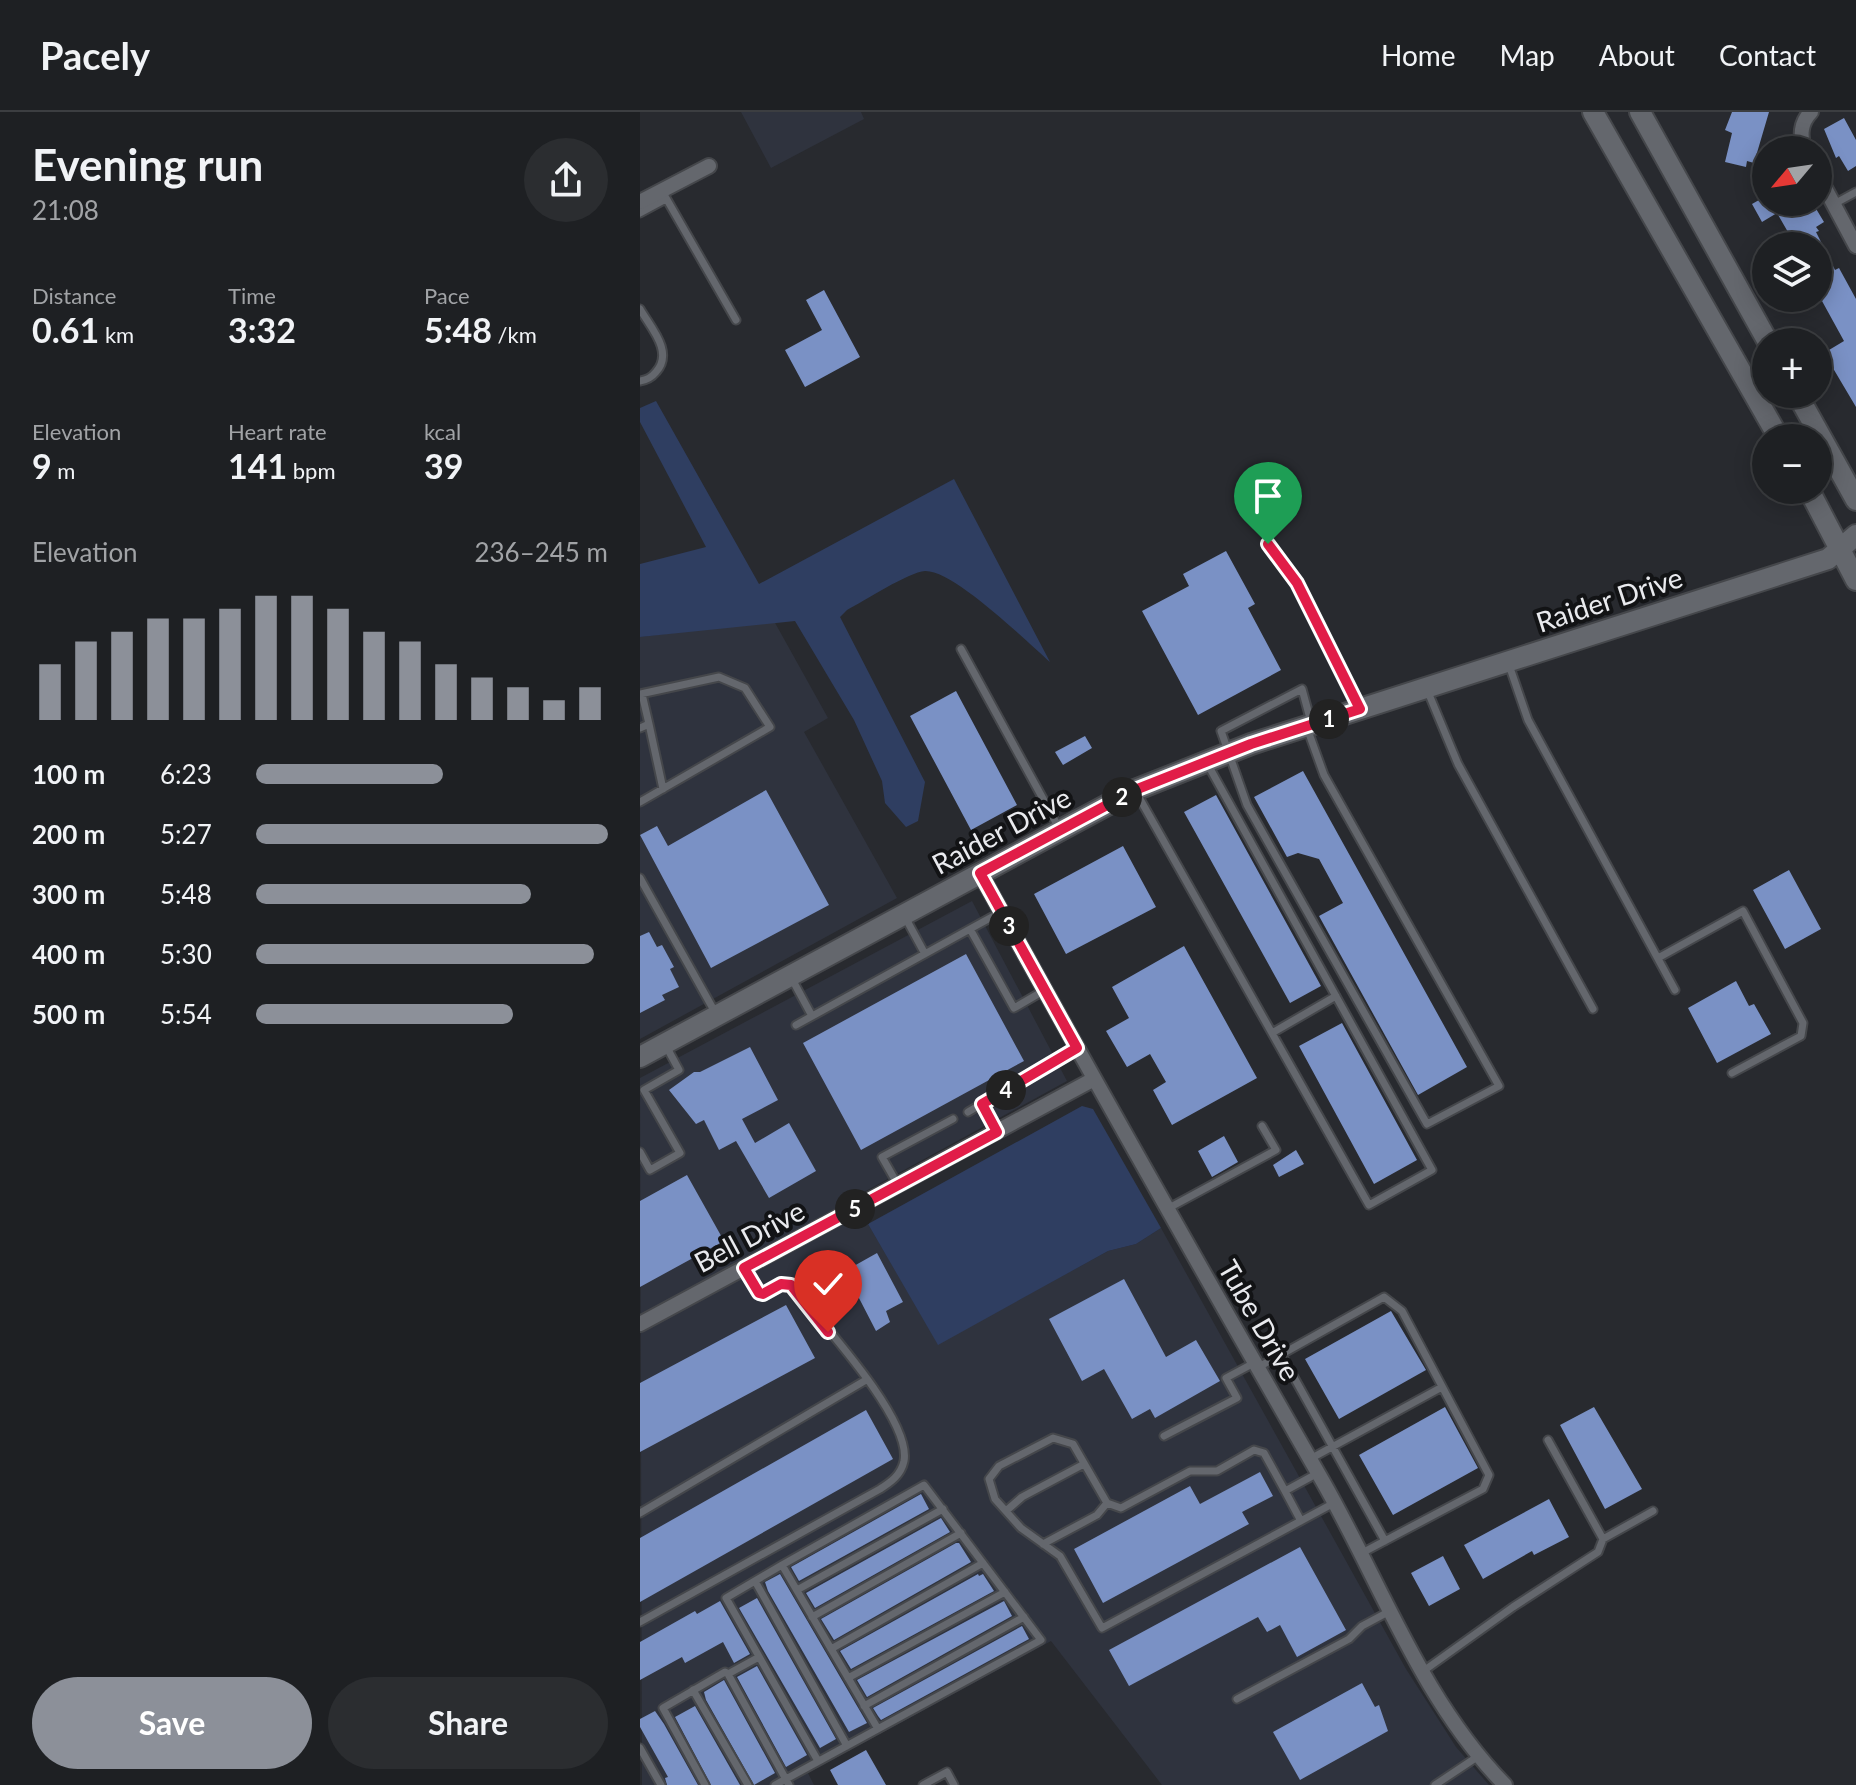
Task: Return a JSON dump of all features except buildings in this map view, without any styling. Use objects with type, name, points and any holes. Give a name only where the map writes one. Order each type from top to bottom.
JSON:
[{"type":"main road","points":[[1593,112],[1771,424]]},
{"type":"main road","points":[[1640,112],[1760,328]]},
{"type":"main road","points":[[1805,408],[1856,500]]},
{"type":"main road","points":[[1816,504],[1856,580]]},
{"type":"main road","name":"Raider Drive","points":[[640,1057],[1135,790],[1309,725],[1828,559],[1856,535]]},
{"type":"street","points":[[1802,136],[1804,118],[1811,112]]},
{"type":"street","points":[[640,202],[664,195],[709,166]]},
{"type":"street","points":[[1832,200],[1856,246]]},
{"type":"street","name":"Tube Drive","points":[[980,873],[1318,1473],[1422,1672],[1505,1785]]},
{"type":"street","name":"Bell Drive","points":[[640,1324],[1094,1079]]},
{"type":"lane","points":[[1834,204],[1856,192]]},
{"type":"lane","points":[[640,213],[664,195],[736,320]]},
{"type":"lane","points":[[640,309],[664,351],[663,364],[653,376],[640,381]]},
{"type":"lane","points":[[1268,544],[1297,583],[1360,709]]},
{"type":"lane","points":[[961,649],[1060,830]]},
{"type":"lane","points":[[1508,662],[1528,720],[1675,990]]},
{"type":"lane","points":[[640,802],[663,789],[770,727],[745,688],[719,677],[641,694],[663,789]]},
{"type":"lane","points":[[1427,688],[1458,764],[1593,1009]]},
{"type":"lane","points":[[1302,689],[1324,775],[1499,1086],[1427,1124],[1247,805],[1228,753],[1221,731],[1302,689]]},
{"type":"lane","points":[[640,728],[649,724]]},
{"type":"lane","points":[[1135,790],[1369,1205],[1432,1170],[1207,761]]},
{"type":"lane","points":[[640,878],[717,1015]]},
{"type":"lane","points":[[1658,958],[1743,911],[1803,1023],[1801,1036],[1732,1073]]},
{"type":"lane","points":[[796,1025],[1001,912]]},
{"type":"lane","points":[[903,914],[925,954]]},
{"type":"lane","points":[[970,929],[1014,1008],[1045,990]]},
{"type":"lane","points":[[790,976],[812,1016]]},
{"type":"lane","points":[[1272,1033],[1336,996]]},
{"type":"lane","points":[[640,1152],[650,1170],[680,1153],[644,1090],[679,1070],[664,1044]]},
{"type":"lane","points":[[968,1112],[1077,1048]]},
{"type":"lane","points":[[982,1104],[997,1132]]},
{"type":"lane","points":[[898,1185],[882,1157],[953,1119]]},
{"type":"lane","points":[[1167,1209],[1276,1150],[1262,1126]]},
{"type":"lane","points":[[640,1622],[880,1489],[897,1477],[904,1459],[902,1435],[890,1410],[791,1285],[781,1284],[763,1294],[759,1293],[744,1268]]},
{"type":"lane","points":[[1164,1436],[1237,1398],[1226,1378],[1281,1354],[1384,1297],[1402,1311],[1488,1471],[1487,1482],[1483,1489],[1360,1554]]},
{"type":"lane","points":[[1281,1354],[1385,1541]]},
{"type":"lane","points":[[640,1513],[866,1380]]},
{"type":"lane","points":[[1310,1459],[1442,1387]]},
{"type":"lane","points":[[1301,1521],[1264,1453],[1254,1450],[1217,1471],[1190,1471],[1121,1508],[1107,1503],[1073,1444],[1053,1438],[999,1466],[989,1479],[995,1499],[1021,1528],[1060,1556],[1102,1628],[1301,1521],[1334,1503]]},
{"type":"lane","points":[[1548,1440],[1603,1539]]},
{"type":"lane","points":[[1006,1511],[1022,1497],[1084,1464]]},
{"type":"lane","points":[[1285,1491],[1318,1473]]},
{"type":"lane","points":[[775,1785],[787,1782],[818,1761],[1041,1640],[924,1485],[726,1598],[818,1761]]},
{"type":"lane","points":[[1043,1544],[1097,1515],[1107,1503]]},
{"type":"lane","points":[[797,1590],[943,1509]]},
{"type":"lane","points":[[1422,1672],[1513,1607],[1598,1552],[1603,1539],[1653,1511]]},
{"type":"lane","points":[[812,1617],[961,1533]]},
{"type":"lane","points":[[831,1649],[983,1563]]},
{"type":"lane","points":[[782,1565],[878,1729]]},
{"type":"lane","points":[[755,1581],[847,1746]]},
{"type":"lane","points":[[848,1678],[1005,1592]]},
{"type":"lane","points":[[1237,1699],[1349,1639],[1362,1626],[1390,1611]]},
{"type":"lane","points":[[864,1706],[1024,1617]]},
{"type":"lane","points":[[705,1785],[663,1708],[725,1672],[728,1674],[759,1657]]},
{"type":"lane","points":[[728,1674],[787,1782]]},
{"type":"lane","points":[[693,1690],[748,1785]]},
{"type":"lane","points":[[640,1748],[661,1785]]},
{"type":"lane","points":[[1435,1785],[1480,1755]]},
{"type":"lane","points":[[923,1785],[947,1772],[954,1785]]},
{"type":"shaded area","points":[[741,112],[861,112],[864,119],[771,168]]},
{"type":"shaded area","points":[[656,401],[759,584],[954,479],[1050,662],[971,594],[938,574],[925,571],[908,576],[840,617],[925,782],[918,821],[906,827],[885,803],[882,781],[854,720],[795,621],[640,637],[640,564],[706,547],[640,422],[640,408]]},
{"type":"shaded area","points":[[774,621],[828,718],[804,732],[897,898],[640,1039],[640,637]]},
{"type":"shaded area","points":[[972,901],[1067,1081],[853,1198],[938,1344],[1108,1251],[1136,1244],[1161,1228],[1406,1669],[1456,1747],[1489,1785],[1162,1785],[1051,1641],[808,1773],[814,1785],[642,1785],[640,1078]]},
{"type":"shaded area","points":[[1082,1106],[1093,1109],[1161,1228],[1136,1244],[1108,1251],[938,1345],[868,1224]]},
{"type":"route","points":[[828,1332],[791,1285],[781,1284],[763,1294],[759,1293],[744,1268],[997,1132],[982,1104],[1077,1048],[980,873],[1135,790],[1251,744],[1360,709],[1297,583],[1268,544]]}]
